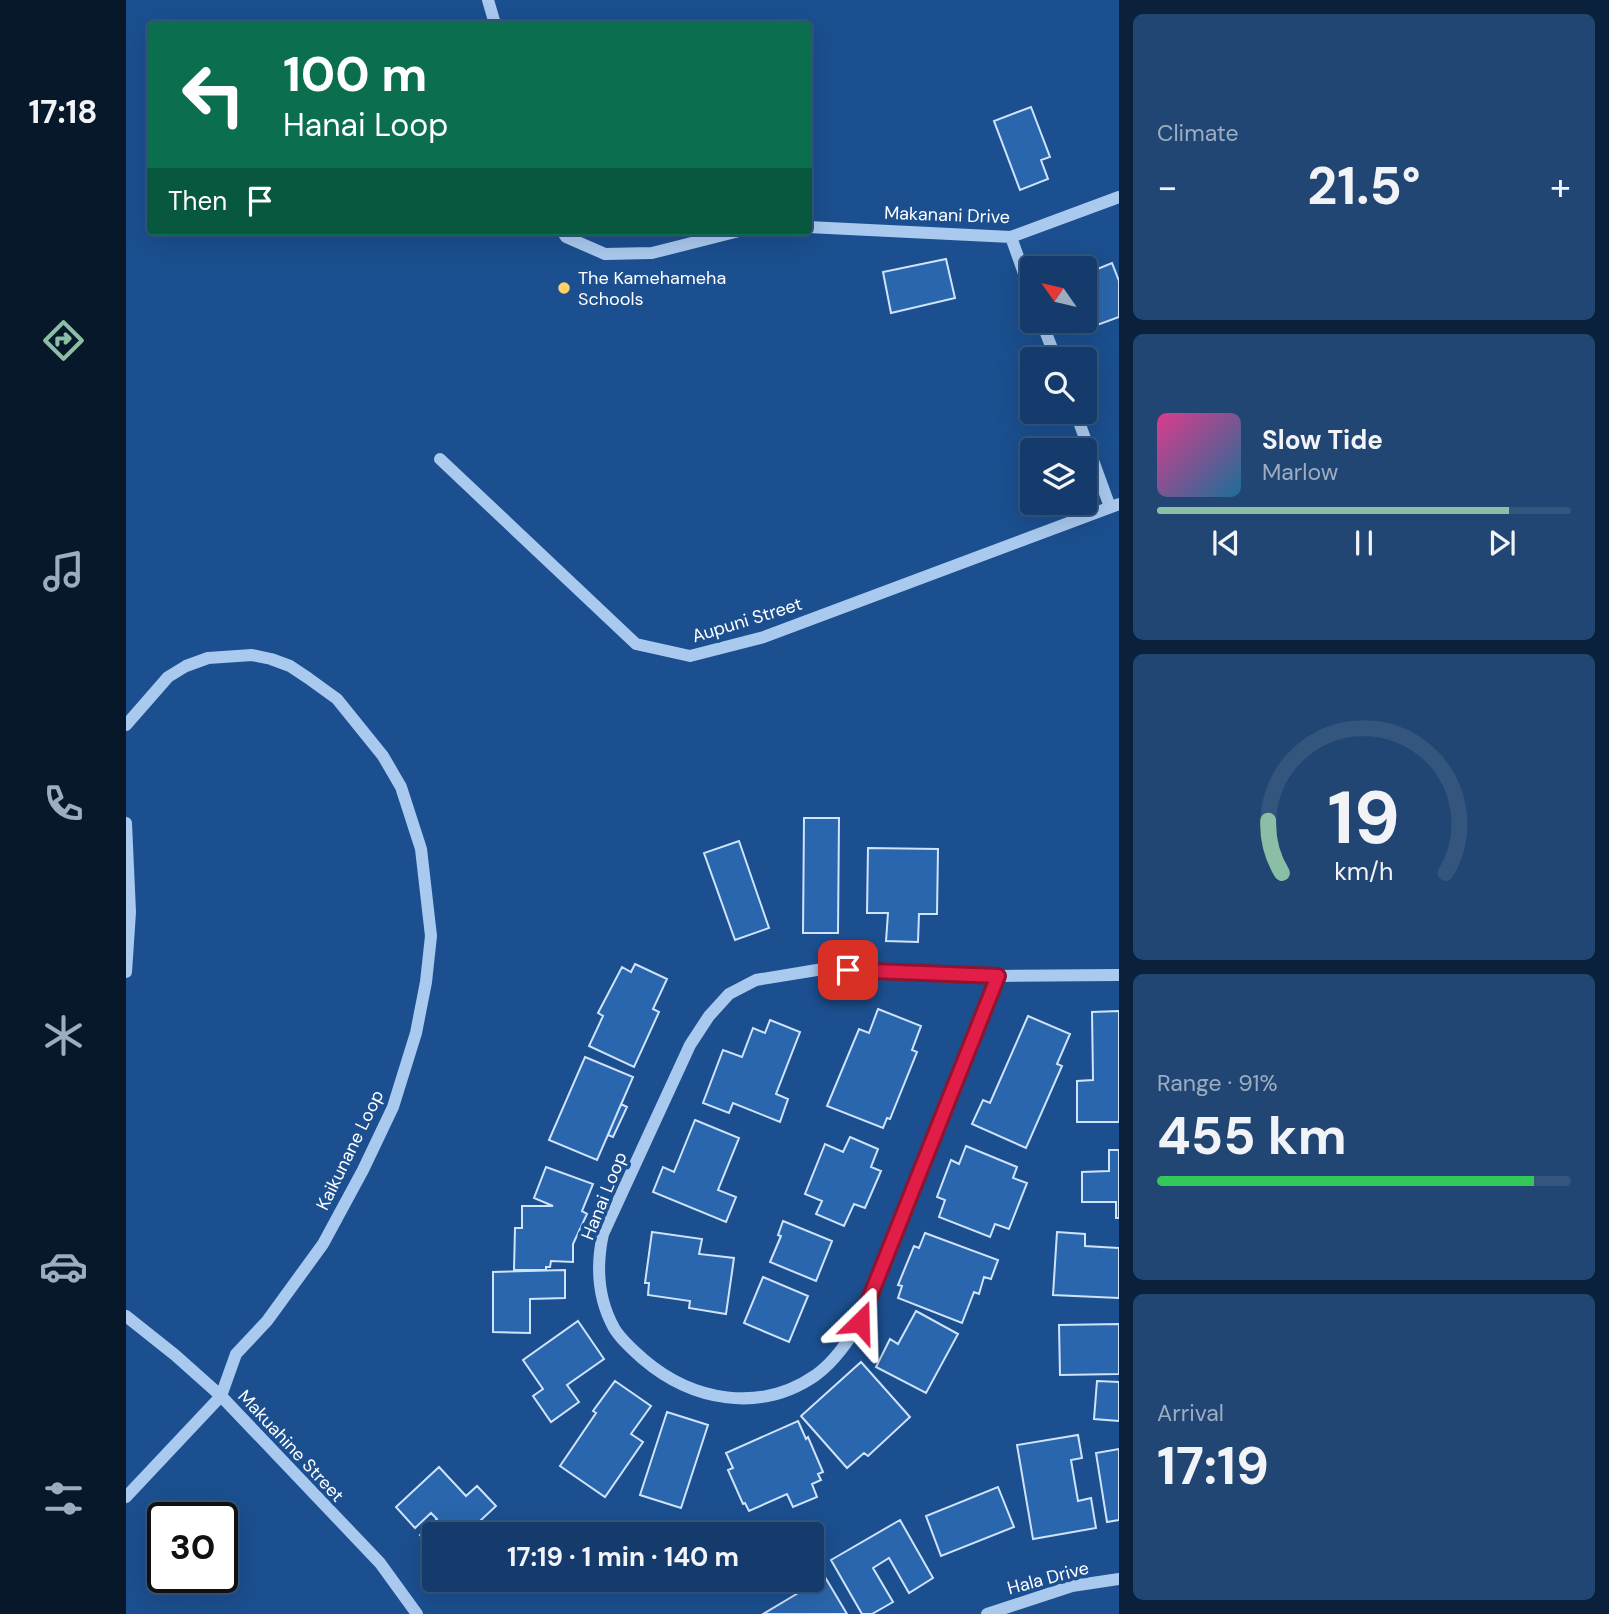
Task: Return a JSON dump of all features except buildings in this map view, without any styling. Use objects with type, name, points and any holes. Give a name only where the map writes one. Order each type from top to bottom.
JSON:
[{"type":"street","points":[[488,0],[494,21]]},
{"type":"street","name":"Makanani Drive","points":[[812,227],[1011,237],[1119,197]]},
{"type":"street","points":[[565,235],[604,254],[652,253],[723,235]]},
{"type":"street","points":[[1011,237],[1020,262]]},
{"type":"street","points":[[1080,424],[1114,506]]},
{"type":"street","name":"Aupuni Street","points":[[440,459],[636,644],[690,656],[764,637],[1114,506]]},
{"type":"street","name":"Kaikunane Loop","points":[[126,725],[168,677],[186,666],[208,658],[252,655],[290,666],[337,699],[383,756],[401,786],[413,820],[427,888],[431,936],[426,982],[416,1033],[393,1107],[323,1244],[267,1321],[236,1353],[221,1396]]},
{"type":"street","points":[[126,823],[130,912],[126,972]]},
{"type":"street","name":"Hanai Loop","points":[[998,976],[860,1322],[830,1363],[814,1376],[772,1395],[752,1399],[733,1398],[704,1394],[682,1387],[657,1371],[631,1349],[615,1329],[604,1305],[598,1257],[603,1234],[690,1045],[709,1016],[729,994],[756,980],[823,969],[998,976],[1119,975]]},
{"type":"street","name":"Makuahine Street","points":[[126,1315],[221,1396],[380,1563],[417,1614]]},
{"type":"street","points":[[126,1497],[221,1396]]},
{"type":"street","name":"Hala Drive","points":[[987,1614],[1072,1586],[1119,1579]]},
{"type":"place","name":"The Kamehameha Schools","points":[[564,288]]},
{"type":"route","points":[[848,970],[998,976],[860,1322]]}]
